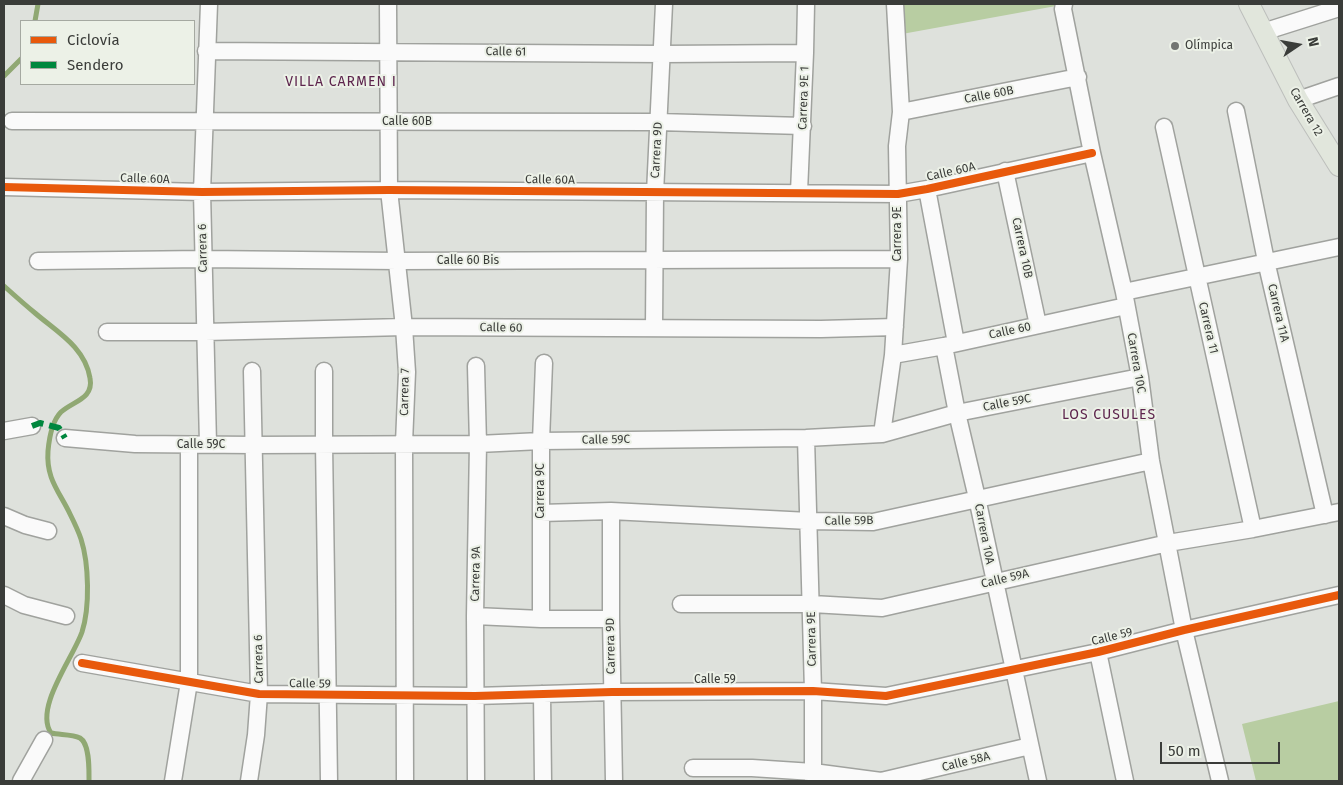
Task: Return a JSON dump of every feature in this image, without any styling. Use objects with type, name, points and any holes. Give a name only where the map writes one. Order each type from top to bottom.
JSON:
[{"type":"main road","name":"Carrera 12","points":[[1249,4],[1298,100],[1337,160]]},
{"type":"street","name":"Carrera 6","points":[[208,444],[202,192],[209,4]]},
{"type":"street","name":"Carrera 7","points":[[388,4],[389,190],[398,261],[406,372],[404,443],[405,781]]},
{"type":"street","name":"Carrera 9D","points":[[654,327],[655,192],[664,4]]},
{"type":"street","name":"Carrera 9E 1","points":[[799,192],[803,126],[806,4]]},
{"type":"street","name":"Carrera 9E","points":[[882,434],[893,356],[899,259],[898,146],[901,112],[895,4]]},
{"type":"street","name":"Carrera 10C","points":[[1064,4],[1063,8],[1092,153],[1125,299],[1140,377],[1151,461],[1184,630],[1220,781]]},
{"type":"street","points":[[1263,32],[1339,8]]},
{"type":"street","name":"Calle 61","points":[[206,51],[805,53]]},
{"type":"street","name":"Calle 60B","points":[[901,112],[1078,77]]},
{"type":"street","points":[[1298,100],[1339,86]]},
{"type":"street","name":"Carrera 11A","points":[[1236,111],[1266,261],[1332,514]]},
{"type":"street","name":"Calle 60B","points":[[12,121],[658,122],[803,126]]},
{"type":"street","name":"Carrera 11","points":[[1164,127],[1253,529]]},
{"type":"street","name":"Calle 60A","points":[[4,187],[202,192],[389,190],[898,194],[1092,153]]},
{"type":"street","name":"Carrera 10B","points":[[1005,171],[1038,325]]},
{"type":"street","name":"Carrera 10A","points":[[927,189],[950,344],[957,414],[1038,781]]},
{"type":"street","name":"Calle 60","points":[[893,356],[1038,325],[1197,277],[1339,247]]},
{"type":"street","name":"Calle 60 Bis","points":[[38,261],[203,258],[398,261],[899,259]]},
{"type":"street","name":"Calle 60","points":[[107,332],[205,332],[404,327],[895,327]]},
{"type":"street","name":"Carrera 9C","points":[[541,619],[541,441],[544,363]]},
{"type":"street","name":"Carrera 9A","points":[[476,366],[478,444],[475,616],[476,781]]},
{"type":"street","name":"Carrera 6","points":[[249,781],[259,694],[252,371]]},
{"type":"street","points":[[324,371],[329,781]]},
{"type":"street","name":"Calle 59C","points":[[65,438],[135,444],[189,445],[478,444],[541,441],[806,438],[882,434],[957,414],[1140,377]]},
{"type":"street","points":[[4,431],[32,426]]},
{"type":"street","name":"Carrera 9E","points":[[806,438],[812,604],[813,777]]},
{"type":"street","points":[[173,781],[189,682],[189,445]]},
{"type":"street","name":"Calle 59B","points":[[541,514],[611,511],[809,521],[873,522],[1151,461]]},
{"type":"street","name":"Carrera 9D","points":[[611,511],[614,781]]},
{"type":"street","name":"Calle 59A","points":[[682,604],[812,604],[882,608],[1168,543],[1332,514]]},
{"type":"street","points":[[4,516],[25,525],[48,531]]},
{"type":"street","points":[[4,595],[24,605],[66,616]]},
{"type":"street","name":"Calle 59","points":[[82,663],[259,694],[475,696],[612,692],[813,691],[886,696],[1098,652],[1184,630],[1339,595]]},
{"type":"street","points":[[475,616],[541,619],[611,619]]},
{"type":"street","points":[[1098,652],[1125,781]]},
{"type":"street","points":[[542,694],[543,781]]},
{"type":"street","points":[[21,781],[44,740]]},
{"type":"street","name":"Calle 58A","points":[[693,768],[752,768],[813,777],[881,781],[1030,746]]},
{"type":"green space","points":[[900,4],[1057,4],[1056,6],[902,34]]},
{"type":"green space","points":[[1339,701],[1339,781],[1256,781],[1242,724]]},
{"type":"waterway","points":[[35,20],[38,4]]},
{"type":"waterway","points":[[4,76],[20,60]]},
{"type":"waterway","points":[[4,286],[69,341],[82,357],[90,378],[89,391],[86,395],[61,412],[55,420],[48,447],[51,477],[73,520],[84,549],[88,586],[85,622],[82,632],[57,683],[47,710],[47,723],[51,733],[80,738],[86,746],[89,781]]},
{"type":"marked path","points":[[32,426],[40,423],[59,428],[65,438]]},
{"type":"cycle path","points":[[4,187],[202,192],[389,190],[898,194],[1092,153]]},
{"type":"cycle path","points":[[82,663],[259,694],[475,696],[612,692],[813,691],[886,696],[1098,652],[1184,630],[1339,595]]},
{"type":"place","name":"Olímpica","points":[[1175,46]]},
{"type":"district","name":"VILLA CARMEN I","points":[[341,82]]},
{"type":"district","name":"LOS CUSULES","points":[[1109,415]]}]
